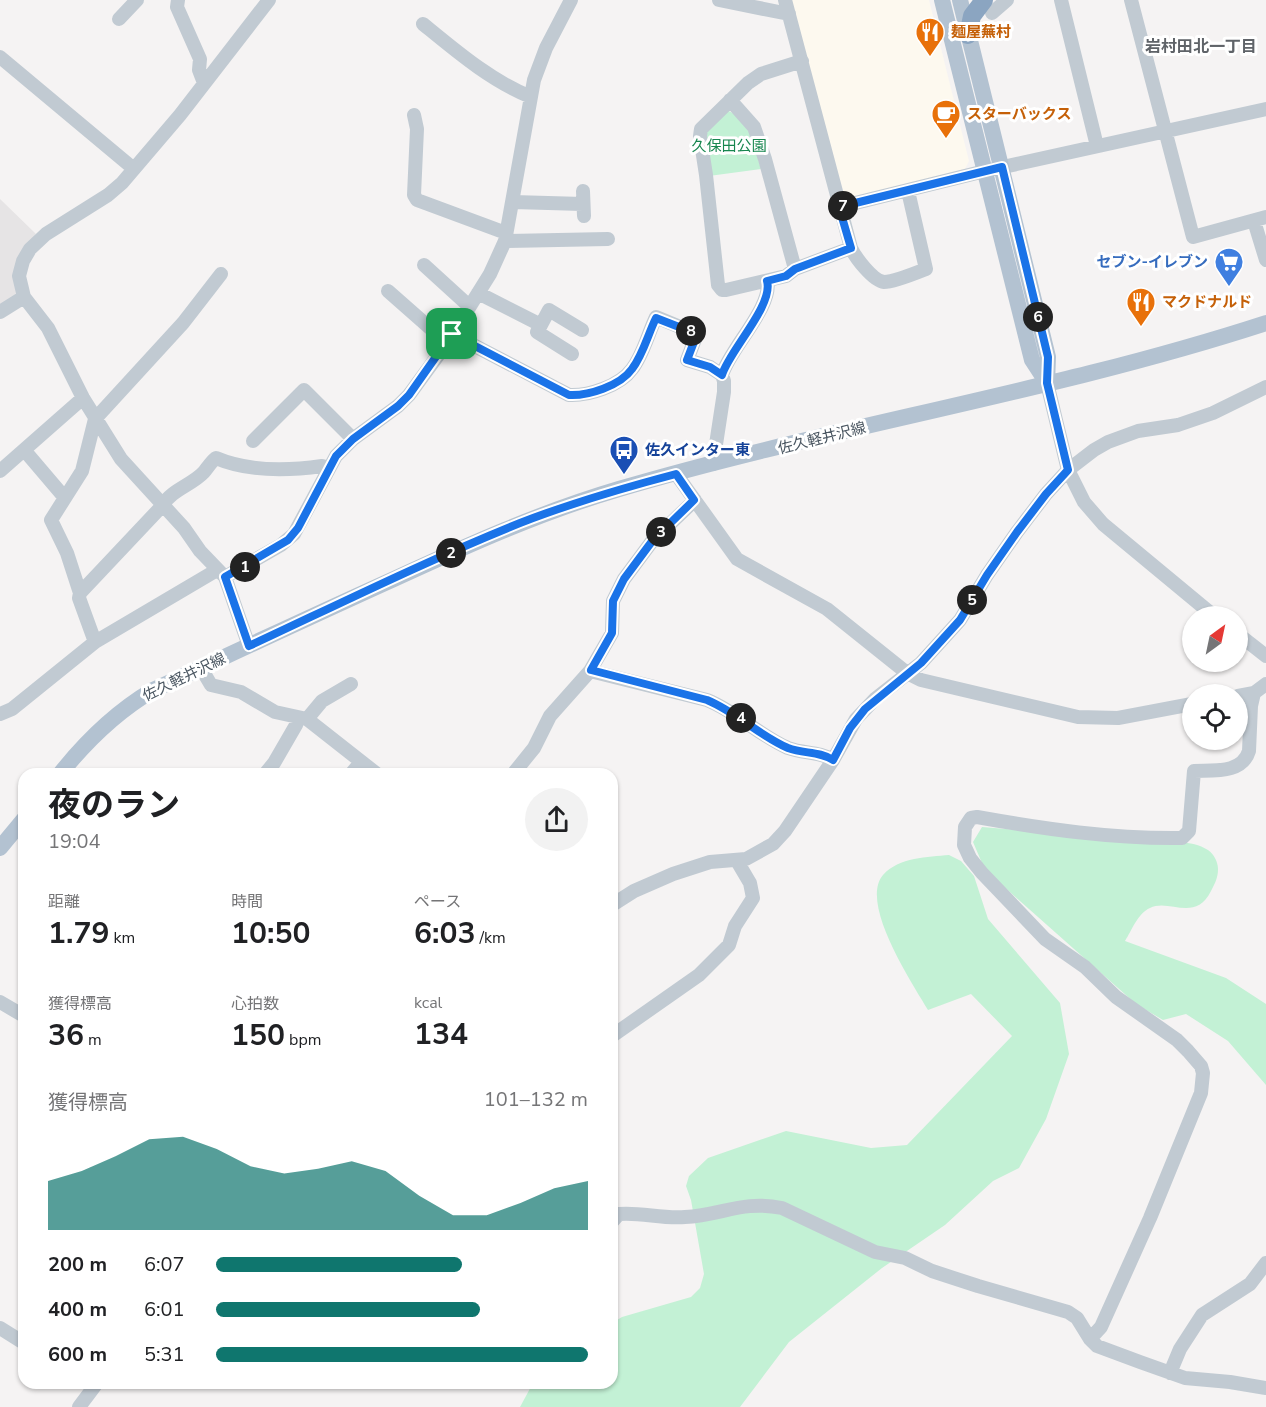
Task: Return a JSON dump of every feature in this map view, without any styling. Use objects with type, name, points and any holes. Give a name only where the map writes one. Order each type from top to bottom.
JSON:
[{"type":"highway","points":[[968,34],[972,16],[988,7]]},
{"type":"main road","points":[[942,0],[1032,360],[1047,383]]},
{"type":"main road","points":[[960,0],[1048,357],[1047,383]]},
{"type":"main road","name":"佐久軽井沢線","points":[[68,768],[89,741],[118,712],[153,690],[368,590],[520,523],[588,499],[713,464],[1047,383],[1233,334],[1266,323]]},
{"type":"main road","points":[[0,848],[18,826]]},
{"type":"street","points":[[119,19],[137,0]]},
{"type":"street","points":[[178,0],[177,7],[200,59],[199,70],[204,83]]},
{"type":"street","points":[[249,646],[221,573],[121,459],[83,398],[48,328],[24,297],[19,276],[23,261],[35,243],[123,183],[180,115],[269,0]]},
{"type":"street","points":[[0,714],[12,709],[95,642],[221,573],[288,540],[298,528],[336,456],[353,439],[398,406],[409,395],[449,338],[497,261],[506,237],[534,80],[546,48],[571,0]]},
{"type":"street","points":[[719,0],[787,7],[851,248],[856,258],[878,280],[885,282],[926,269],[909,191]]},
{"type":"street","points":[[988,7],[1006,0]]},
{"type":"street","points":[[1061,0],[1097,146]]},
{"type":"street","points":[[1131,0],[1193,237],[1260,219],[1266,260]]},
{"type":"street","points":[[423,24],[489,73],[518,92],[531,97]]},
{"type":"street","points":[[0,57],[134,169]]},
{"type":"street","points":[[802,61],[761,74],[748,83],[701,129],[718,285],[722,290],[726,290],[786,276],[795,269],[851,248]]},
{"type":"street","points":[[730,100],[754,127],[795,269]]},
{"type":"street","points":[[839,207],[1002,167],[1266,109]]},
{"type":"street","points":[[414,115],[417,129],[414,195],[417,200],[506,237],[608,239]]},
{"type":"street","points":[[513,202],[583,204]]},
{"type":"street","points":[[424,266],[469,306]]},
{"type":"street","points":[[95,642],[79,598],[80,593],[67,553],[51,520],[82,471],[95,419],[183,323],[221,274]]},
{"type":"street","points":[[722,375],[729,358],[752,324],[768,292],[767,281]]},
{"type":"street","points":[[388,291],[449,338],[569,395],[580,396],[594,393],[627,375],[633,368],[656,318],[697,334],[687,360],[710,367],[722,375],[724,381],[713,464]]},
{"type":"street","points":[[478,292],[541,325]]},
{"type":"street","points":[[0,312],[24,297]]},
{"type":"street","points":[[572,354],[537,332],[549,310],[582,330]]},
{"type":"street","points":[[1047,383],[1068,470],[1084,502],[1103,524],[1202,606]]},
{"type":"street","points":[[618,900],[634,891],[698,865],[737,861],[765,850],[780,837],[833,760],[856,719],[921,663],[960,620],[987,575],[1017,532],[1068,470],[1094,450],[1138,430],[1178,425],[1212,414],[1266,387]]},
{"type":"street","points":[[263,438],[304,390],[353,439]]},
{"type":"street","points":[[0,471],[83,398]]},
{"type":"street","points":[[25,451],[65,498]]},
{"type":"street","points":[[80,593],[167,498],[203,473],[216,458],[237,466],[262,469],[322,466],[330,468]]},
{"type":"street","points":[[676,474],[737,559],[827,609],[907,673],[921,680],[1078,717],[1118,718],[1182,706]]},
{"type":"street","points":[[518,768],[534,748],[550,716],[591,670],[612,633],[613,601],[624,579],[653,540],[694,500]]},
{"type":"street","points":[[1248,642],[1266,656]]},
{"type":"street","points":[[201,668],[211,685],[241,692],[275,712],[302,719],[369,768]]},
{"type":"street","points":[[591,670],[707,700],[722,706],[787,747],[801,752],[824,754],[833,760]]},
{"type":"street","points":[[269,768],[296,725],[322,702],[351,684]]},
{"type":"street","points":[[1248,694],[1254,693],[1266,684]]},
{"type":"street","points":[[1090,1339],[1101,1327],[1150,1218],[1201,1093],[1203,1073],[1201,1066],[1177,1040],[1116,997],[1085,967],[1045,939],[970,858],[964,845],[965,827],[971,818],[977,817],[1021,825],[1121,836],[1182,838],[1189,831],[1194,771],[1230,769],[1247,757],[1254,693]]},
{"type":"street","points":[[356,768],[361,762]]},
{"type":"street","points":[[618,1032],[699,975],[729,945],[735,926],[753,898],[750,882],[737,861]]},
{"type":"street","points":[[0,1002],[18,1012]]},
{"type":"street","points":[[618,1215],[631,1213],[675,1218],[704,1216],[748,1205],[782,1208],[875,1252],[905,1258],[932,1271],[1068,1312],[1077,1318],[1097,1346],[1185,1378],[1266,1388]]},
{"type":"street","points":[[1170,1373],[1180,1349],[1202,1315],[1250,1284],[1266,1263]]},
{"type":"street","points":[[0,1328],[18,1339]]},
{"type":"street","points":[[79,1407],[89,1389]]},
{"type":"shaded area","points":[[790,0],[929,0],[969,161],[965,169],[854,198],[843,191]]},
{"type":"shaded area","points":[[0,199],[36,234],[24,248],[17,294],[0,307]]},
{"type":"green space","name":"久保田公園","points":[[726,110],[734,114],[746,126],[754,143],[761,169],[709,176],[703,136]]},
{"type":"green space","points":[[982,827],[1186,843],[1200,846],[1210,852],[1218,866],[1218,872],[1205,901],[1190,908],[1157,906],[1146,910],[1125,941],[1226,978],[1266,1004],[1266,1085],[1228,1041],[1186,1014],[1163,1020],[1136,1004],[985,870],[973,842]]},
{"type":"green space","points":[[949,855],[961,861],[974,876],[988,919],[1060,1003],[1069,1054],[1046,1119],[1019,1168],[993,1181],[945,1225],[882,1268],[789,1342],[740,1407],[520,1407],[530,1389],[618,1389],[618,1319],[691,1297],[700,1288],[704,1274],[691,1200],[686,1186],[689,1176],[708,1158],[786,1131],[871,1148],[907,1145],[1012,1036],[971,994],[928,1010],[890,943],[882,923],[877,888],[883,875],[890,869],[905,861]]},
{"type":"place","name":"麺屋蕪村","points":[[930,58]]},
{"type":"place","name":"スターバックス","points":[[946,140]]},
{"type":"place","name":"セブン-イレブン","points":[[1229,288]]},
{"type":"place","name":"マクドナルド","points":[[1141,328]]},
{"type":"place","name":"佐久インター東","points":[[624,476]]},
{"type":"district","name":"岩村田北一丁目","points":[[1201,47]]},
{"type":"route","points":[[1002,167],[1048,357],[1047,383],[1068,470],[1017,532],[987,575],[960,620],[921,663],[865,709],[850,728],[833,760],[824,754],[801,752],[787,747],[722,706],[707,700],[591,670],[612,633],[613,601],[624,579],[653,540],[694,500],[676,474],[578,502],[520,523],[368,590],[249,646],[225,577],[288,540],[298,528],[336,456],[353,439],[398,406],[409,395],[452,334],[569,395],[580,396],[594,393],[627,375],[633,368],[656,318],[697,334],[687,360],[710,367],[722,375],[729,358],[742,341],[768,292],[767,281],[786,276],[795,269],[851,248],[839,207],[1002,167]]}]
